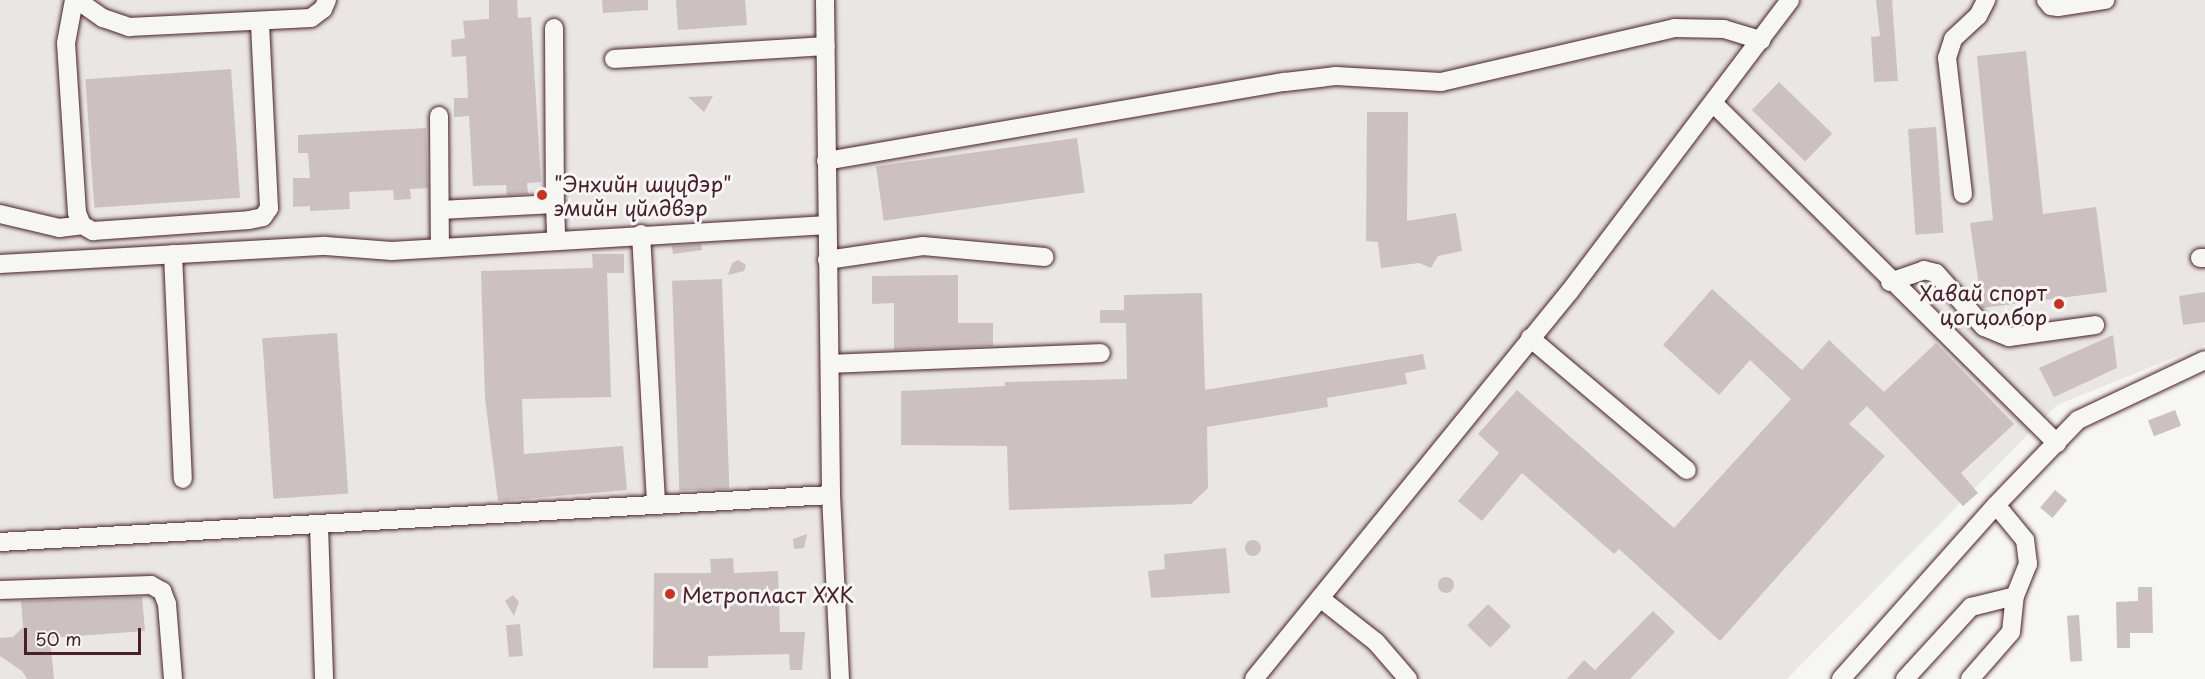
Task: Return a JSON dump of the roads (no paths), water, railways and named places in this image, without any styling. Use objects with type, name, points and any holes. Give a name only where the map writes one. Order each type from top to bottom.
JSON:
[{"type":"street","points":[[82,225],[77,213],[66,43],[76,0],[103,18],[129,27],[311,18],[323,9],[327,0]]},
{"type":"street","points":[[825,0],[831,495],[840,679]]},
{"type":"street","points":[[1254,679],[1530,338],[1790,0]]},
{"type":"street","points":[[1963,194],[1947,58],[1953,39],[1978,16],[1986,0]]},
{"type":"street","points":[[2046,0],[2058,7],[2105,0]]},
{"type":"street","points":[[0,214],[58,228],[82,225],[93,231],[263,216],[269,208],[260,21]]},
{"type":"street","points":[[554,28],[556,239]]},
{"type":"street","points":[[826,161],[1285,82],[1336,76],[1441,82],[1674,28],[1724,29],[1761,40]]},
{"type":"street","points":[[614,59],[826,46]]},
{"type":"street","points":[[1713,103],[1890,282],[1974,359],[2057,444]]},
{"type":"street","points":[[439,116],[440,246]]},
{"type":"street","points":[[440,210],[555,204]]},
{"type":"street","points":[[0,264],[326,246],[392,251],[556,239],[826,225]]},
{"type":"street","points":[[641,234],[656,504]]},
{"type":"street","points":[[827,260],[923,246],[1046,256]]},
{"type":"street","points":[[173,254],[183,479]]},
{"type":"street","points":[[1890,282],[1924,270],[1936,273],[1984,327],[2009,338],[2095,325]]},
{"type":"street","points":[[1530,338],[1687,470]]},
{"type":"street","points":[[830,364],[1101,353]]},
{"type":"street","points":[[1841,679],[1996,505],[2078,420],[2204,364]]},
{"type":"street","points":[[0,542],[319,526],[831,495]]},
{"type":"street","points":[[1971,679],[2011,632],[2015,596],[2028,564],[2025,540],[1996,505]]},
{"type":"street","points":[[319,526],[324,679]]},
{"type":"street","points":[[0,590],[152,585],[162,591],[168,604],[173,679]]},
{"type":"street","points":[[1905,679],[1971,607],[2015,596]]},
{"type":"street","points":[[1320,598],[1376,642],[1408,679]]},
{"type":"place","name":"\"Энхийн шүүдэр\" эмийн үйлдвэр","points":[[542,195]]},
{"type":"place","name":"Хавай спорт цогцолбор","points":[[2059,304]]},
{"type":"place","name":"Метропласт ХХК","points":[[670,594]]}]
